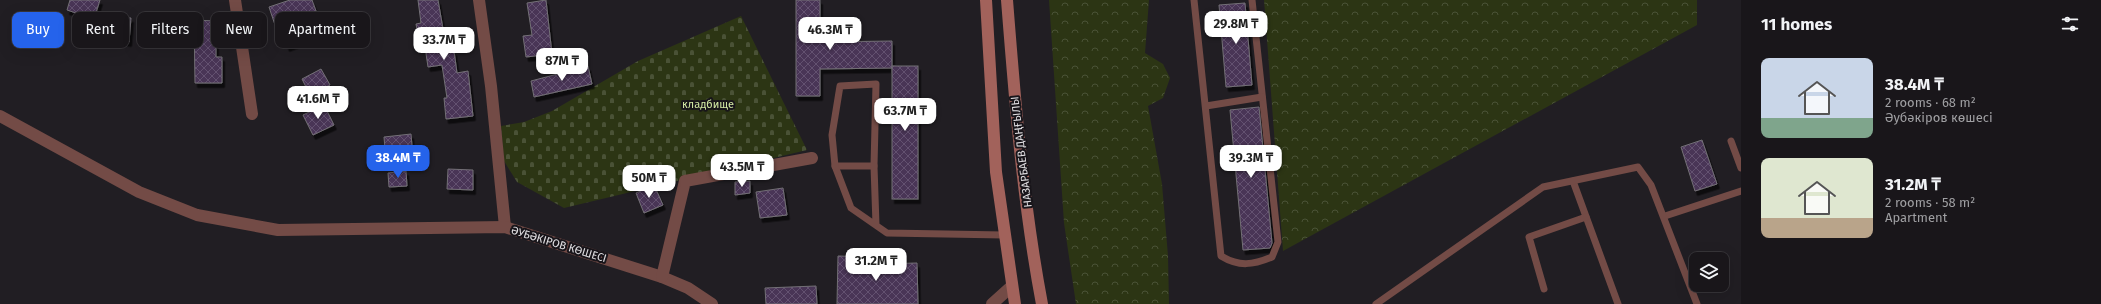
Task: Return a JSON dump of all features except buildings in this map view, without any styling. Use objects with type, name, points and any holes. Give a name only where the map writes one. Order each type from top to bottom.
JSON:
[{"type":"main road","points":[[986,0],[996,172],[1015,304]]},
{"type":"main road","name":"НАЗАРБАЕВ ДАҢҒЫЛЫ","points":[[1007,0],[1015,104],[1035,264],[1042,304]]},
{"type":"street","points":[[235,0],[252,114]]},
{"type":"street","name":"ӘУБӘКІРОВ КӨШЕСІ","points":[[479,0],[491,86],[505,227],[662,277],[688,288],[712,304]]},
{"type":"street","points":[[0,116],[139,192],[197,215],[278,230],[505,227]]},
{"type":"street","points":[[662,277],[686,181],[812,158]]},
{"type":"street","points":[[992,304],[1012,286]]},
{"type":"lane","points":[[1194,0],[1221,256],[1233,264],[1259,263],[1272,257],[1278,242],[1252,0]]},
{"type":"lane","points":[[876,225],[874,166],[876,84],[840,86],[832,135],[835,166],[851,208],[887,233],[1004,235]]},
{"type":"lane","points":[[1206,106],[1262,97]]},
{"type":"lane","points":[[1730,141],[1741,168]]},
{"type":"lane","points":[[835,166],[874,166]]},
{"type":"lane","points":[[1376,304],[1543,187],[1638,167],[1651,184],[1665,216],[1697,304]]},
{"type":"lane","points":[[1573,181],[1618,304]]},
{"type":"lane","points":[[1665,216],[1741,191]]},
{"type":"lane","points":[[1544,289],[1529,237],[1586,217]]},
{"type":"green space","points":[[1049,0],[1149,0],[1145,53],[1163,64],[1170,78],[1163,98],[1148,106],[1162,184],[1168,256],[1169,304],[1076,304],[1064,223]]},
{"type":"green space","points":[[1264,0],[1697,0],[1697,25],[1283,251]]},
{"type":"green space","name":"кладбище","points":[[741,16],[807,150],[564,208],[517,182],[504,161],[501,126],[524,122],[552,111],[638,61]]}]
